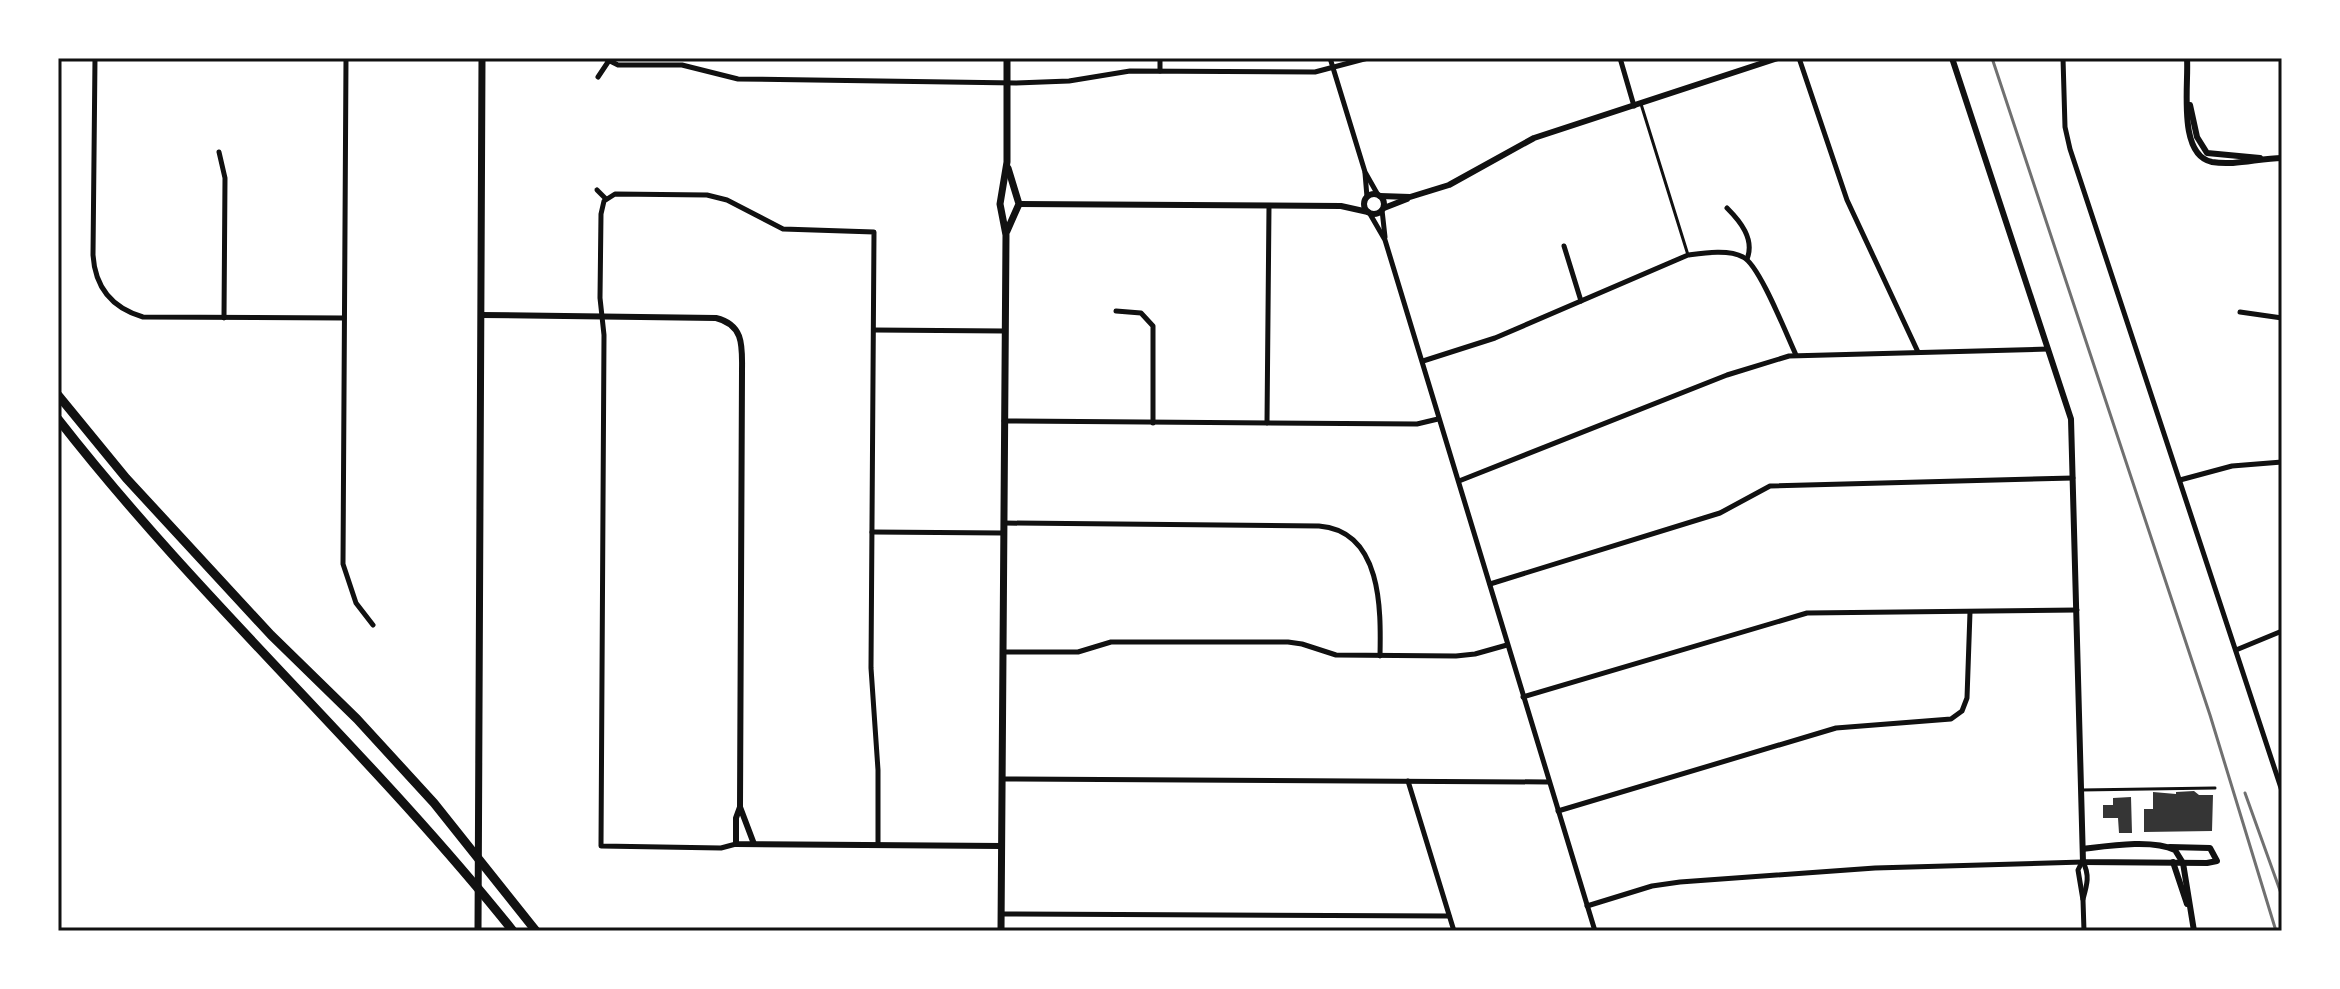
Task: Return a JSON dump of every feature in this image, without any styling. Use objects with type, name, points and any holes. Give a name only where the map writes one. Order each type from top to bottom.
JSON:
[{"type":"highway","points":[[58,395],[126,478],[271,635],[357,719],[434,803],[536,931]]},
{"type":"highway","points":[[58,419],[153,533],[462,867],[513,931]]},
{"type":"main road","points":[[478,931],[482,58]]},
{"type":"main road","points":[[1001,931],[1006,235],[1000,208],[1007,162],[1007,58]]},
{"type":"main road","points":[[1006,235],[1018,202],[1007,162]]},
{"type":"main road","points":[[1002,198],[1010,195],[1018,202]]},
{"type":"main road","points":[[1000,208],[1008,214],[1014,212]]},
{"type":"street","points":[[95,58],[93,255],[99,285],[122,310],[143,317],[344,318]]},
{"type":"street","points":[[346,58],[343,564],[356,603],[373,625]]},
{"type":"street","points":[[1160,58],[1160,71]]},
{"type":"street","points":[[1330,58],[1365,172],[1384,202],[1385,240]]},
{"type":"street","points":[[598,77],[606,60],[618,65],[682,65],[738,79],[1060,82],[1120,72],[1297,72],[1333,68],[1368,58]]},
{"type":"street","points":[[1620,58],[1638,105]]},
{"type":"street","points":[[1018,202],[1341,206],[1377,214],[1410,197],[1456,182],[1528,140],[1778,58]]},
{"type":"street","points":[[1799,58],[1847,200],[1918,352]]},
{"type":"street","points":[[1952,58],[2071,419],[2083,849],[2078,883],[2083,900],[2084,931]]},
{"type":"street","points":[[2063,58],[2065,127],[2070,149],[2282,791]]},
{"type":"street","points":[[2187,58],[2188,98],[2197,137],[2207,153],[2282,158]]},
{"type":"street","points":[[219,152],[225,178],[224,318]]},
{"type":"street","points":[[1365,172],[1364,206],[1385,240],[1595,931]]},
{"type":"street","points":[[597,190],[606,199]]},
{"type":"street","points":[[606,199],[622,193],[707,195],[727,200],[783,229],[874,232],[871,679],[878,770],[878,845]]},
{"type":"street","points":[[1341,206],[1379,196],[1410,197]]},
{"type":"street","points":[[606,199],[601,214],[604,335],[601,846],[1002,846]]},
{"type":"street","points":[[1267,423],[1269,206]]},
{"type":"street","points":[[1727,208],[1740,221],[1747,236],[1750,247],[1747,259]]},
{"type":"street","points":[[1564,246],[1581,301]]},
{"type":"street","points":[[1423,361],[1495,338],[1688,255],[1729,253],[1747,259],[1758,274],[1796,355]]},
{"type":"street","points":[[1116,311],[1141,313],[1153,326],[1153,423]]},
{"type":"street","points":[[2240,312],[2282,318]]},
{"type":"street","points":[[481,315],[716,318],[732,324],[740,336],[740,807],[736,818],[736,844]]},
{"type":"street","points":[[874,330],[1004,331]]},
{"type":"street","points":[[1459,481],[1727,375],[1796,355],[2049,349]]},
{"type":"street","points":[[1004,421],[1417,424],[1438,419]]},
{"type":"street","points":[[2180,480],[2239,464],[2282,462]]},
{"type":"street","points":[[1490,584],[1710,517],[1770,486],[2073,478]]},
{"type":"street","points":[[1004,523],[1319,526],[1336,529],[1357,543],[1368,560],[1380,602],[1380,656]]},
{"type":"street","points":[[872,532],[1003,533]]},
{"type":"street","points":[[1523,697],[1801,614],[2077,610]]},
{"type":"street","points":[[1558,811],[1836,728],[1951,719],[1962,711],[1967,698],[1970,612]]},
{"type":"street","points":[[2236,650],[2282,631]]},
{"type":"street","points":[[1004,652],[1078,652],[1111,642],[1288,642],[1336,655],[1466,656],[1507,645]]},
{"type":"street","points":[[1003,779],[1548,782]]},
{"type":"street","points":[[1408,781],[1454,931]]},
{"type":"street","points":[[740,807],[754,844]]},
{"type":"street","points":[[1587,906],[1660,884],[1680,882],[1885,867],[2083,862],[2215,863],[2218,859],[2210,848],[2159,845],[2083,849]]},
{"type":"street","points":[[2096,847],[2097,863]]},
{"type":"street","points":[[2170,847],[2178,852],[2185,863],[2194,931]]},
{"type":"street","points":[[2173,862],[2190,911]]},
{"type":"street","points":[[1002,914],[1449,916]]},
{"type":"lane","points":[[1638,105],[1688,255]]},
{"type":"lane","points":[[2081,790],[2215,788]]},
{"type":"building","points":[[2194,791],[2199,795],[2213,795],[2212,831],[2144,832],[2144,809],[2153,809],[2153,792],[2176,794]]},
{"type":"building","points":[[2131,797],[2132,833],[2119,833],[2118,818],[2103,818],[2103,805],[2113,805],[2113,798]]},
{"type":"railway","points":[[1992,58],[2210,715],[2276,931]]},
{"type":"railway","points":[[2245,793],[2282,896]]}]
